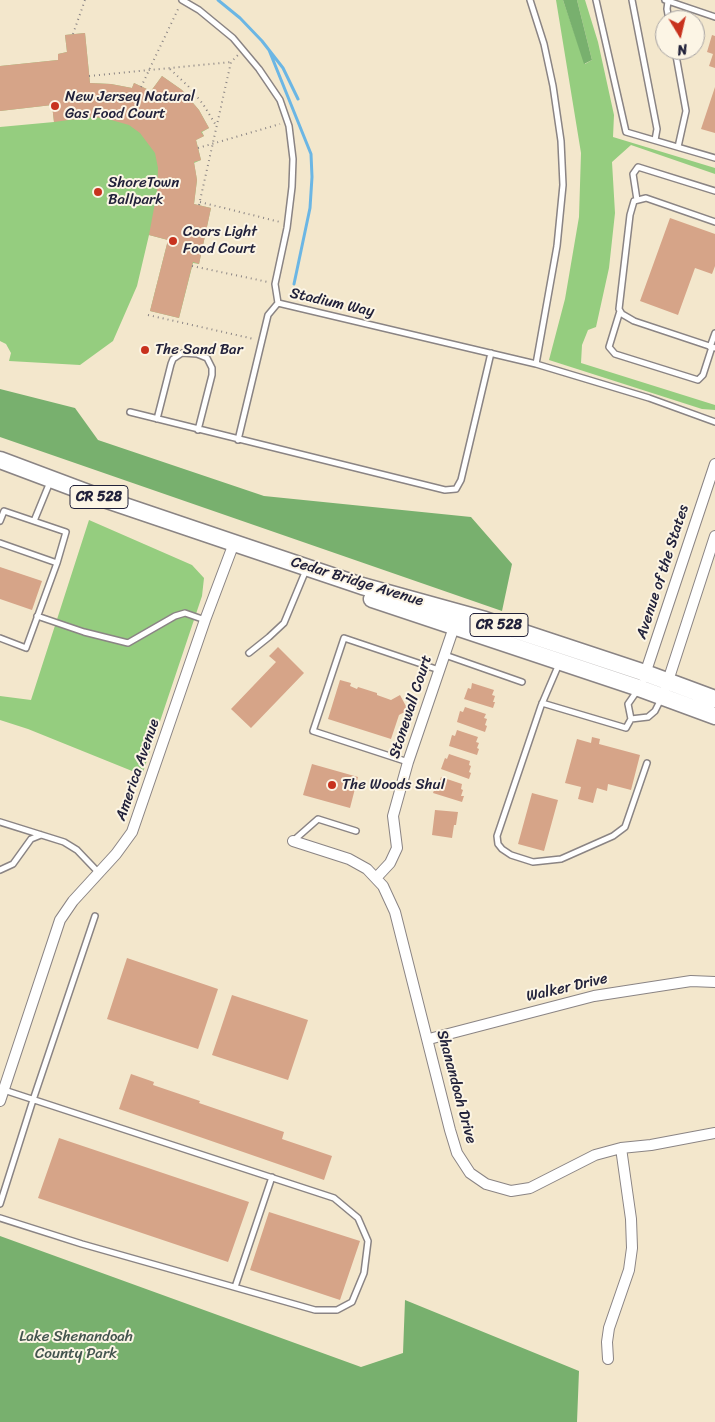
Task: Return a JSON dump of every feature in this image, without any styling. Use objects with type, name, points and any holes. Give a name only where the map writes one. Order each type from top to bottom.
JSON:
[{"type":"main road","name":"Cedar Bridge Avenue","points":[[0,460],[234,544],[362,586],[485,620],[642,681]]},
{"type":"main road","points":[[329,575],[360,595],[560,662],[642,681],[665,689],[715,699]]},
{"type":"main road","points":[[665,689],[715,716]]},
{"type":"street","name":"Avenue of the States","points":[[642,681],[715,464]]},
{"type":"street","points":[[665,689],[711,563],[715,536]]},
{"type":"street","name":"America Avenue","points":[[0,1101],[60,920],[73,901],[116,854],[132,832],[205,620],[234,544]]},
{"type":"street","name":"Stonewall Court","points":[[376,878],[390,863],[397,848],[393,816],[408,762],[454,627]]},
{"type":"street","name":"Shanandoah Drive","points":[[293,841],[349,859],[367,869],[383,886],[395,912],[450,1130],[457,1153],[470,1173],[486,1184],[511,1191],[530,1188],[595,1156],[621,1148],[651,1145],[715,1133]]},
{"type":"street","name":"Walker Drive","points":[[428,1039],[594,996],[691,981],[715,982]]},
{"type":"street","points":[[608,1359],[607,1342],[609,1328],[629,1270],[632,1248],[631,1219],[621,1148]]},
{"type":"lane","name":"Stadium Way","points":[[182,0],[199,10],[233,38],[259,69],[280,100],[287,122],[292,159],[292,187],[275,284],[278,303],[536,364],[650,398],[715,422]]},
{"type":"lane","points":[[530,0],[544,44],[553,86],[561,141],[563,185],[557,246],[536,364]]},
{"type":"lane","points":[[596,0],[626,132],[715,158]]},
{"type":"lane","points":[[632,0],[657,129],[655,140]]},
{"type":"lane","points":[[666,0],[715,17]]},
{"type":"lane","points":[[677,60],[686,111],[678,147]]},
{"type":"lane","points":[[637,200],[633,174],[638,166],[715,191]]},
{"type":"lane","points":[[715,222],[646,198],[637,200],[632,204],[619,304],[620,311],[609,347],[615,354],[698,380],[703,374],[715,333]]},
{"type":"lane","points":[[238,440],[268,315],[278,303]]},
{"type":"lane","points":[[620,311],[634,321],[712,347]]},
{"type":"lane","points":[[157,419],[173,359],[182,353],[192,352],[207,358],[212,368],[212,375],[198,430]]},
{"type":"lane","points":[[130,412],[445,490],[456,488],[461,480],[491,353]]},
{"type":"lane","points":[[34,521],[51,479]]},
{"type":"lane","points":[[0,521],[4,511],[66,532],[57,563],[26,648],[0,638]]},
{"type":"lane","points":[[0,543],[57,563]]},
{"type":"lane","points":[[249,652],[284,623],[307,568]]},
{"type":"lane","points":[[37,616],[84,632],[128,643],[185,612],[205,620]]},
{"type":"lane","points":[[408,762],[313,731],[344,638],[439,670]]},
{"type":"lane","points":[[444,654],[522,682]]},
{"type":"lane","points":[[560,662],[542,703],[497,836],[498,844],[502,849],[511,855],[533,862],[561,859],[613,836],[625,827],[647,763]]},
{"type":"lane","points":[[542,703],[626,728],[631,719],[628,704],[642,681]]},
{"type":"lane","points":[[631,719],[648,717],[655,711],[665,689]]},
{"type":"lane","points":[[293,841],[318,819],[356,831]]},
{"type":"lane","points":[[0,822],[64,842],[77,850],[98,872]]},
{"type":"lane","points":[[0,870],[13,864],[31,839],[41,834]]},
{"type":"lane","points":[[0,1204],[95,916]]},
{"type":"lane","points":[[0,1218],[82,1244],[315,1310],[337,1310],[352,1302],[364,1273],[368,1241],[358,1218],[334,1198],[4,1090]]},
{"type":"lane","points":[[235,1287],[272,1177]]},
{"type":"path","points":[[73,34],[85,0]]},
{"type":"path","points":[[141,87],[182,0]]},
{"type":"path","points":[[89,76],[231,62],[199,204],[287,224]]},
{"type":"path","points":[[168,68],[188,86],[203,104],[217,127]]},
{"type":"path","points":[[198,148],[287,122]]},
{"type":"path","points":[[192,266],[275,284]]},
{"type":"path","points":[[148,315],[261,340]]},
{"type":"green space","points":[[556,0],[563,0],[585,64],[592,60],[577,0],[585,0],[598,42],[614,115],[613,137],[715,168],[715,174],[631,145],[612,162],[615,213],[609,268],[596,327],[588,330],[582,345],[581,363],[715,405],[715,410],[702,409],[549,360],[565,299],[579,217],[581,153]]},
{"type":"green space","points":[[563,0],[577,0],[592,60],[584,64]]},
{"type":"green space","name":"ShoreTown Ballpark","points":[[85,33],[90,83],[132,88],[134,83],[151,91],[162,76],[182,90],[199,110],[209,128],[202,132],[204,136],[196,140],[201,160],[194,163],[197,180],[194,204],[211,208],[199,264],[193,263],[179,318],[150,311],[168,240],[149,235],[137,286],[113,341],[80,365],[9,361],[11,353],[6,344],[0,341],[0,127],[54,122],[52,105],[0,111],[0,66],[58,60],[58,54],[67,52],[65,35]]},
{"type":"green space","points":[[0,389],[75,408],[98,440],[264,496],[471,517],[512,564],[502,611],[0,437]]},
{"type":"green space","points":[[89,520],[192,565],[204,578],[202,596],[142,775],[28,729],[0,720],[0,696],[31,700]]},
{"type":"green space","name":"Lake Shenandoah County Park","points":[[0,1236],[361,1367],[403,1353],[405,1300],[579,1371],[577,1422],[0,1422]]},
{"type":"building","points":[[85,33],[90,83],[132,88],[134,83],[151,91],[162,76],[182,90],[199,110],[209,128],[201,132],[204,136],[196,140],[201,160],[194,162],[197,180],[194,204],[211,208],[199,264],[193,262],[179,318],[150,311],[168,240],[149,235],[157,192],[158,168],[155,153],[140,133],[129,125],[104,118],[91,117],[54,122],[52,105],[0,111],[0,66],[58,60],[58,54],[67,52],[65,35]]},
{"type":"building","points":[[712,35],[715,36],[715,68],[709,66],[713,54],[707,52]]},
{"type":"building","points":[[715,87],[715,133],[701,129]]},
{"type":"building","points":[[670,218],[715,234],[715,266],[712,274],[695,268],[678,315],[640,301]]},
{"type":"building","points":[[0,567],[42,581],[32,610],[0,599]]},
{"type":"building","points":[[278,647],[304,673],[251,728],[231,709],[276,662],[269,656]]},
{"type":"building","points":[[340,680],[351,683],[350,686],[357,689],[358,687],[377,693],[377,695],[391,700],[400,695],[408,710],[399,715],[391,739],[328,719]]},
{"type":"building","points":[[472,683],[494,690],[492,695],[495,696],[493,708],[464,699],[468,688],[471,689]]},
{"type":"building","points":[[465,707],[486,714],[484,718],[487,719],[485,732],[457,722],[460,711],[463,712]]},
{"type":"building","points":[[457,730],[478,737],[476,742],[479,743],[477,755],[449,746],[452,735],[455,736]]},
{"type":"building","points":[[592,737],[600,739],[599,744],[640,755],[631,790],[608,784],[607,791],[597,788],[593,803],[578,799],[581,787],[565,783],[577,739],[591,743]]},
{"type":"building","points":[[449,754],[470,761],[469,772],[471,773],[469,779],[441,769],[445,758],[447,759]]},
{"type":"building","points":[[312,764],[358,777],[350,808],[303,795]]},
{"type":"building","points":[[441,777],[462,784],[461,796],[464,796],[462,802],[433,793]]},
{"type":"building","points":[[532,793],[558,800],[544,851],[518,844]]},
{"type":"building","points":[[435,810],[458,812],[452,838],[432,835]]},
{"type":"building","points":[[127,958],[218,989],[198,1049],[107,1019]]},
{"type":"building","points":[[232,995],[308,1020],[288,1080],[212,1055]]},
{"type":"building","points":[[131,1074],[154,1082],[153,1085],[200,1101],[199,1103],[284,1132],[282,1139],[332,1156],[324,1180],[119,1109]]},
{"type":"building","points":[[59,1138],[249,1202],[228,1262],[38,1198]]},
{"type":"building","points":[[269,1212],[360,1241],[340,1300],[250,1270]]},
{"type":"waterway","points":[[218,0],[240,18],[262,41],[283,68],[298,99]]},
{"type":"waterway","points":[[269,50],[311,154],[310,208],[294,284]]},
{"type":"place","name":"New Jersey Natural Gas Food Court","points":[[55,106]]},
{"type":"place","name":"ShoreTown Ballpark","points":[[98,192]]},
{"type":"place","name":"Coors Light Food Court","points":[[173,241]]},
{"type":"place","name":"The Sand Bar","points":[[145,350]]},
{"type":"place","name":"The Woods Shul","points":[[332,785]]}]
